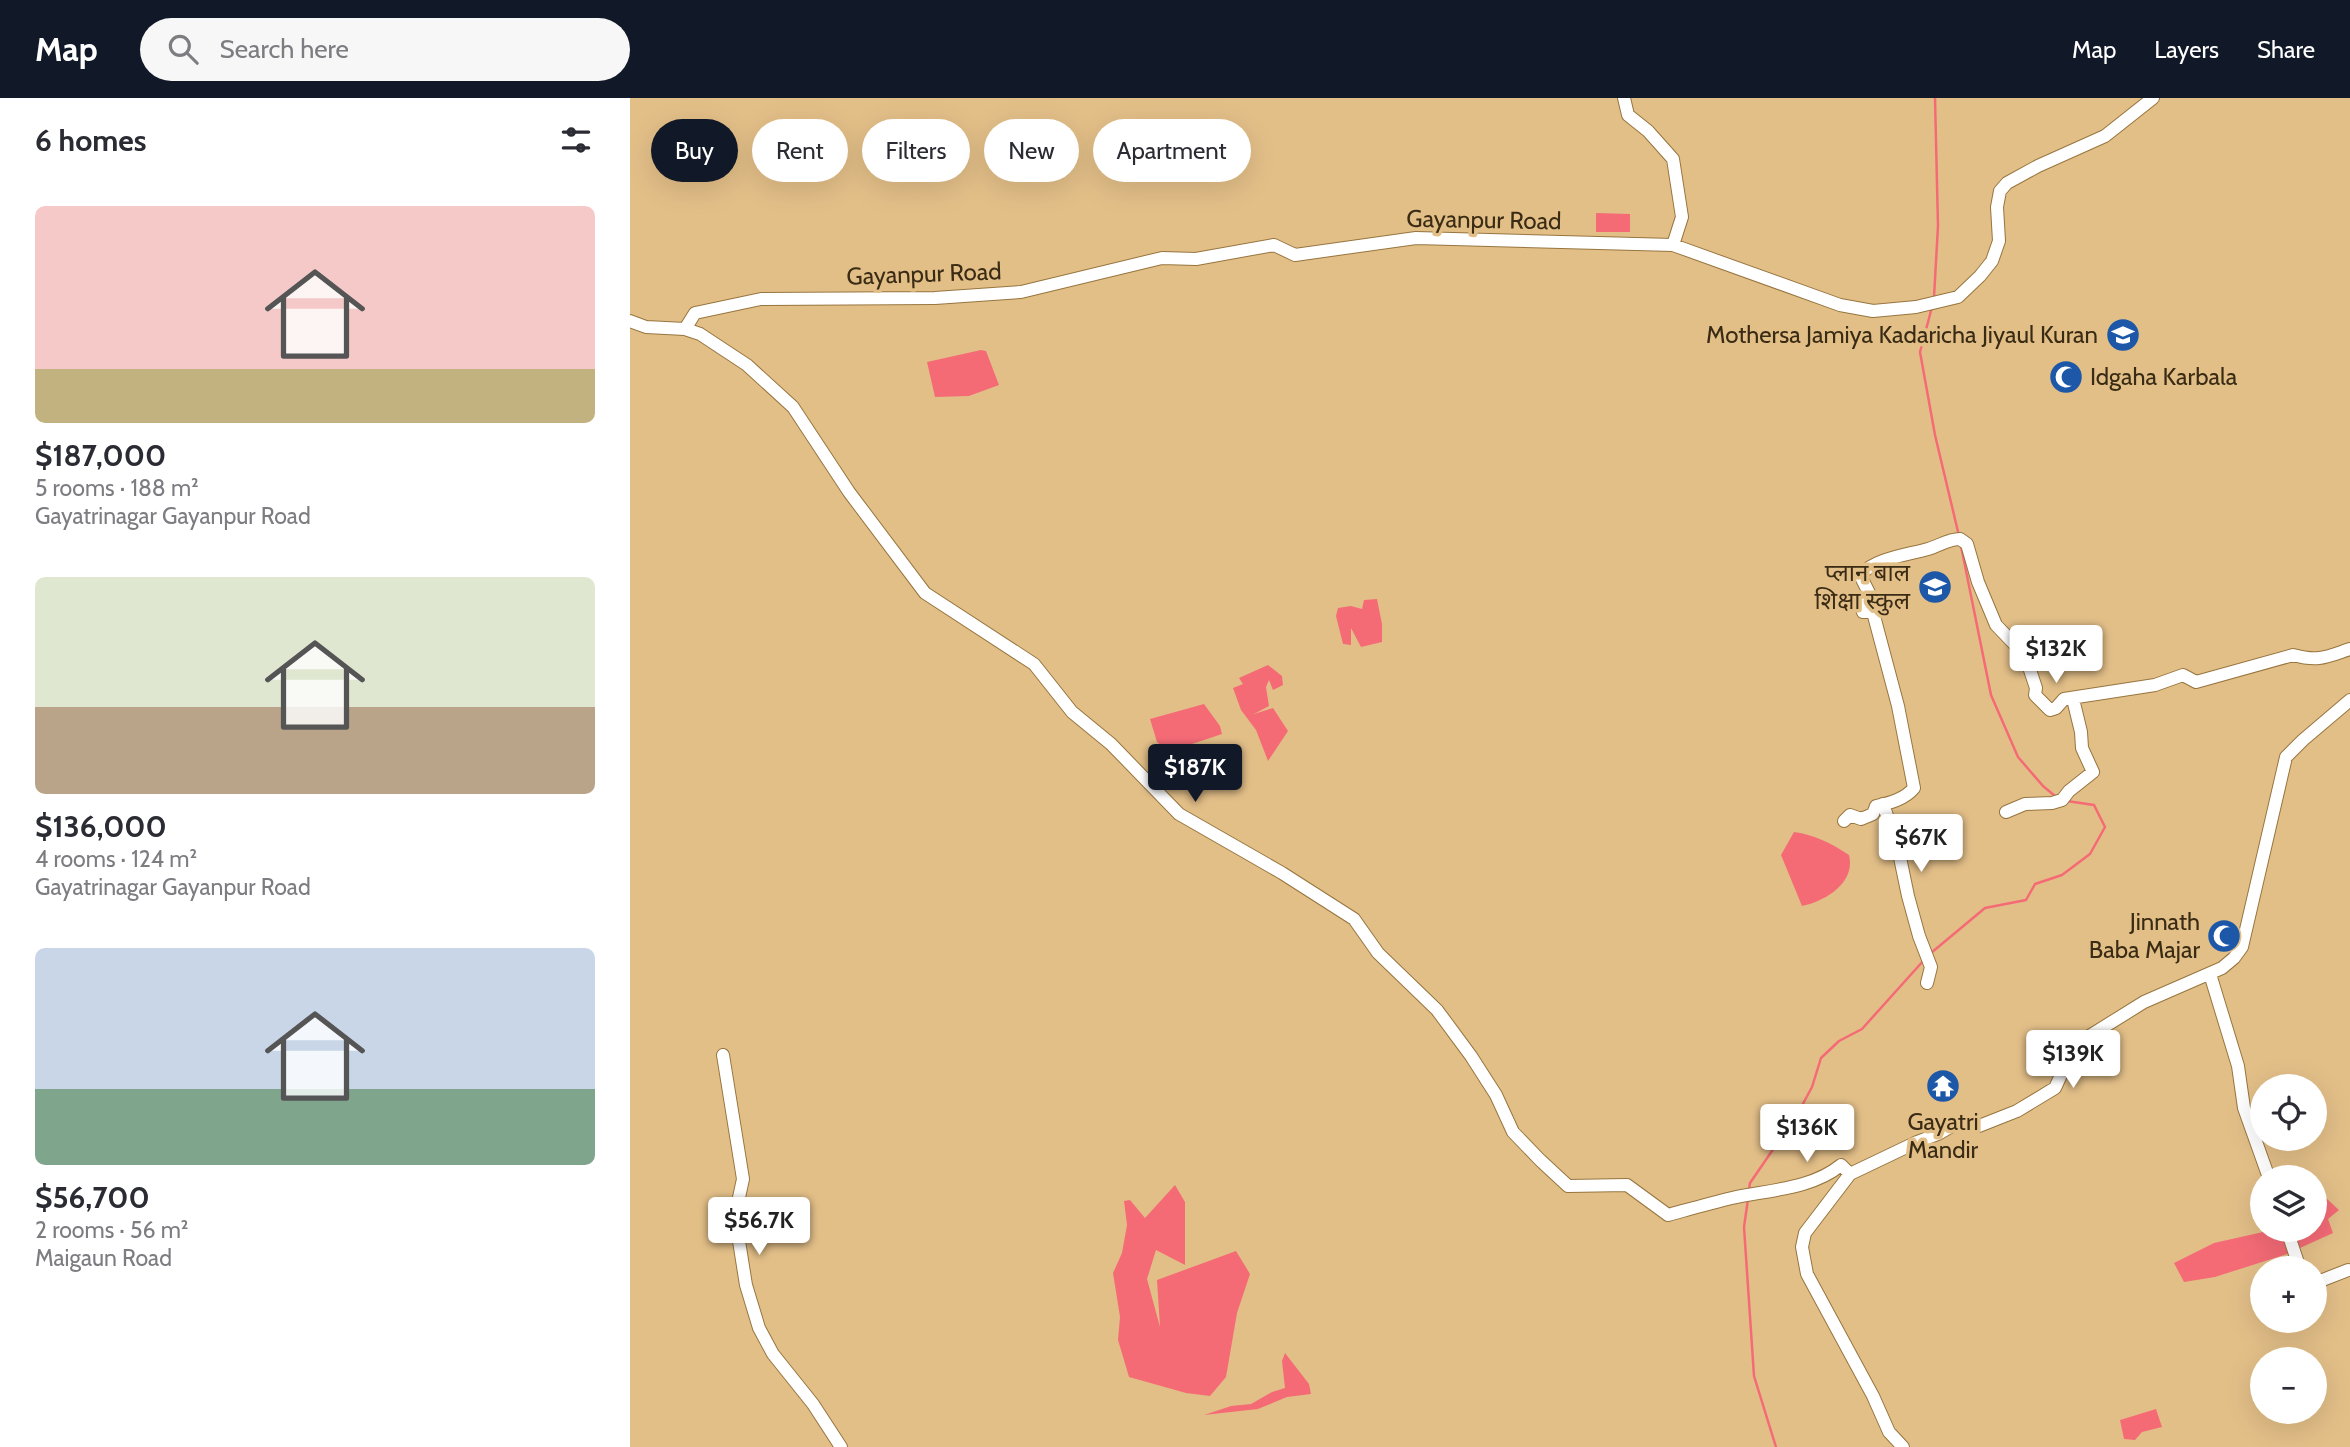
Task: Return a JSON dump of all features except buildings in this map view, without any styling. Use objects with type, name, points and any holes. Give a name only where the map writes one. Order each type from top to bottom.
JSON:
[{"type":"street","points":[[1625,98],[1628,115],[1648,131],[1673,159],[1682,217],[1673,245]]},
{"type":"street","name":"Gayanpur Road","points":[[685,329],[695,313],[761,299],[935,298],[1021,292],[1162,258],[1196,259],[1274,245],[1295,255],[1416,237],[1673,245],[1840,305],[1873,312],[1916,307],[1958,297],[1992,261],[2000,241],[1997,207],[2000,191],[2007,183],[2105,136],[2153,98]]},
{"type":"street","points":[[630,321],[646,327],[685,329],[701,334],[747,365],[793,407],[849,492],[925,593],[1034,664],[1072,712],[1111,744],[1179,814],[1282,873],[1354,919],[1378,953],[1437,1010],[1496,1095],[1513,1132],[1569,1186],[1627,1185],[1668,1215],[1785,1188],[1830,1174],[1841,1165],[1850,1174]]},
{"type":"street","points":[[1844,821],[1850,815],[1861,819],[1873,814],[1876,806],[1909,794],[1914,788],[1898,706],[1874,615],[1872,612],[1863,612],[1860,603],[1871,597],[1860,575],[1873,565],[1952,539],[1959,539],[1967,544],[1978,582],[1996,625],[2020,650],[2036,688],[2035,695],[2050,710],[2056,708],[2064,699],[2155,685],[2183,675],[2196,682],[2293,655],[2314,660],[2350,649]]},
{"type":"street","points":[[2006,812],[2025,804],[2062,800],[2093,772],[2080,742],[2081,732],[2073,699]]},
{"type":"street","points":[[1903,1447],[1889,1432],[1808,1274],[1802,1247],[1805,1233],[1850,1174],[1959,1122],[1979,1126],[2017,1111],[2055,1088],[2067,1062],[2082,1040],[2144,1002],[2210,974],[2234,958],[2242,947],[2286,757],[2350,700]]},
{"type":"street","points":[[1884,804],[1898,848],[1919,936],[1930,961],[1927,984]]},
{"type":"street","points":[[2210,974],[2238,1066],[2244,1108],[2264,1165]]},
{"type":"street","points":[[723,1055],[743,1180],[736,1216],[746,1285],[759,1328],[773,1354],[813,1404],[841,1447]]},
{"type":"street","points":[[2327,1278],[2348,1270]]},
{"type":"shaded area","points":[[1596,213],[1630,214],[1630,232],[1596,232]]},
{"type":"shaded area","points":[[986,351],[999,385],[969,396],[935,397],[927,362]]},
{"type":"shaded area","points":[[1377,599],[1382,642],[1361,647],[1351,628],[1351,645],[1343,644],[1336,616],[1338,608],[1351,606],[1362,609],[1364,600]]},
{"type":"shaded area","points":[[1268,665],[1282,676],[1283,685],[1273,690],[1269,680],[1266,687],[1269,706],[1254,714],[1273,708],[1288,731],[1268,761],[1256,730],[1241,710],[1233,688],[1243,684],[1239,678]]},
{"type":"shaded area","points":[[1204,704],[1220,726],[1222,734],[1166,750],[1157,742],[1150,719]]},
{"type":"shaded area","points":[[1794,832],[1823,840],[1849,855],[1848,874],[1837,889],[1820,900],[1802,906],[1781,855]]},
{"type":"shaded area","points":[[1175,1185],[1185,1202],[1185,1265],[1156,1250],[1147,1279],[1160,1327],[1157,1280],[1236,1251],[1250,1274],[1237,1313],[1226,1377],[1210,1396],[1186,1393],[1129,1377],[1118,1340],[1120,1317],[1113,1273],[1122,1253],[1127,1225],[1124,1201],[1130,1200],[1145,1218]]},
{"type":"shaded area","points":[[2327,1199],[2339,1210],[2328,1219],[2333,1233],[2327,1236]]},
{"type":"shaded area","points":[[2250,1235],[2250,1242],[2287,1242],[2290,1253],[2281,1256],[2250,1256],[2250,1266],[2215,1277],[2184,1282],[2174,1263],[2214,1243]]},
{"type":"shaded area","points":[[2297,1242],[2313,1242],[2300,1248]]},
{"type":"shaded area","points":[[1285,1353],[1309,1384],[1311,1394],[1287,1397],[1258,1409],[1204,1415],[1231,1406],[1251,1404],[1285,1388],[1282,1361]]},
{"type":"shaded area","points":[[2156,1409],[2162,1427],[2142,1432],[2135,1440],[2124,1439],[2120,1420]]},
{"type":"waterway","points":[[1934,297],[1938,226],[1935,98]]},
{"type":"waterway","points":[[1932,307],[1920,352],[1935,435],[1959,536]]},
{"type":"waterway","points":[[1961,546],[1991,695],[2018,757],[2055,796]]},
{"type":"waterway","points":[[1931,953],[1985,908],[2026,900],[2035,884],[2062,875],[2090,854],[2105,827],[2094,805],[2067,801]]},
{"type":"waterway","points":[[1749,1189],[1750,1183],[1798,1113],[1812,1087],[1821,1058],[1839,1041],[1862,1029],[1924,960]]},
{"type":"waterway","points":[[1748,1199],[1744,1227],[1754,1376],[1776,1447]]},
{"type":"place","name":"Mothersa Jamiya Kadaricha Jiyaul Kuran","points":[[2123,335]]},
{"type":"place","name":"Idgaha Karbala","points":[[2066,377]]},
{"type":"place","name":"प्लान बाल शिक्षा स्कुल","points":[[1935,587]]},
{"type":"place","name":"Jinnath Baba Majar","points":[[2224,936]]},
{"type":"place","name":"Gayatri Mandir","points":[[1943,1086]]}]
